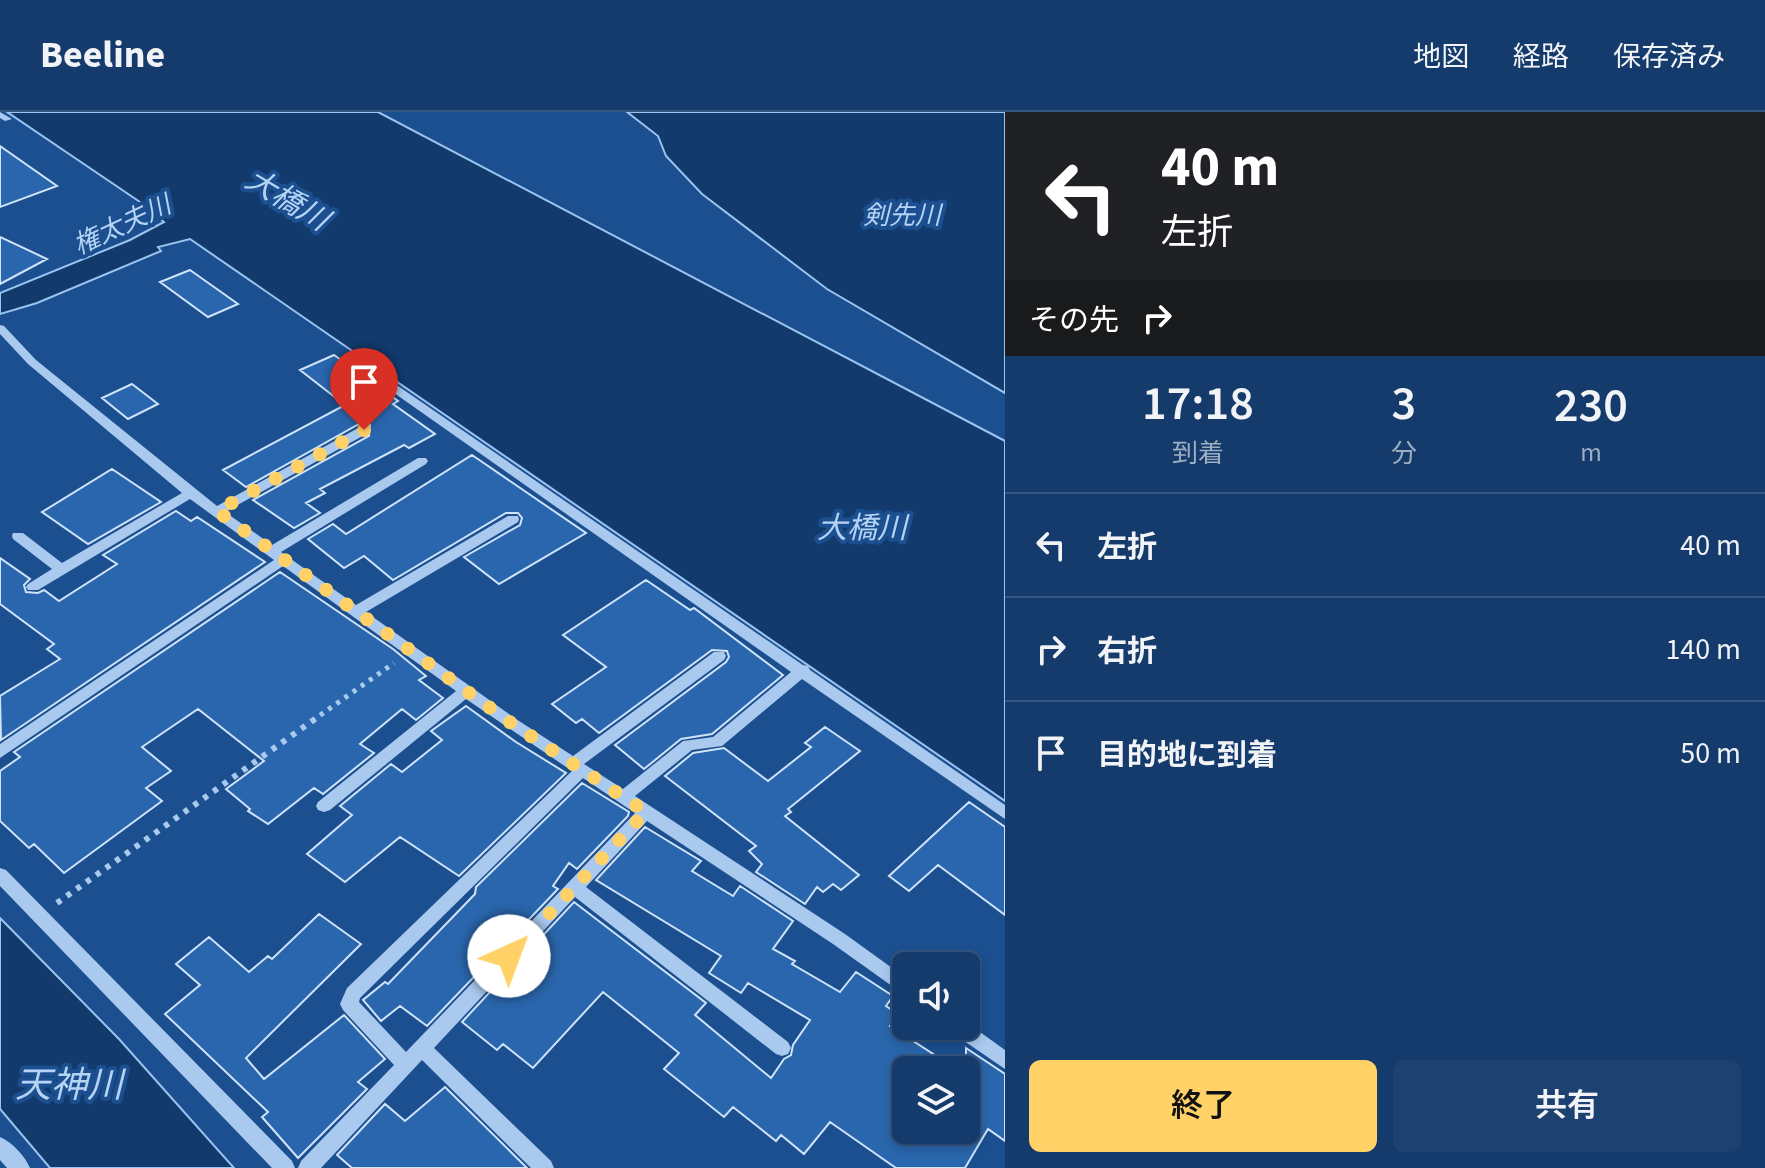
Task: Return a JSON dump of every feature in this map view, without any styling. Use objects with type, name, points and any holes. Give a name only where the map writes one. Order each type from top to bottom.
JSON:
[{"type":"street","points":[[2,335],[190,493],[466,691],[839,939],[892,978]]},
{"type":"street","points":[[381,379],[1005,813]]},
{"type":"street","points":[[217,511],[364,430]]},
{"type":"street","points":[[0,752],[280,555],[422,461]]},
{"type":"street","points":[[33,587],[190,493]]},
{"type":"street","points":[[357,611],[513,519]]},
{"type":"street","points":[[18,536],[62,570]]},
{"type":"street","points":[[407,1066],[349,1004],[353,993],[578,767],[719,656]]},
{"type":"street","points":[[623,797],[688,745],[717,742],[803,670]]},
{"type":"street","points":[[324,806],[466,691]]},
{"type":"street","points":[[308,1168],[646,812]]},
{"type":"street","points":[[0,875],[285,1168]]},
{"type":"street","points":[[574,887],[782,1048]]},
{"type":"street","points":[[976,1040],[1005,1061]]},
{"type":"street","points":[[423,1049],[544,1168]]},
{"type":"street","points":[[0,1146],[20,1168]]},
{"type":"path","points":[[40,915],[412,651]]},
{"type":"water","name":"大橋川","points":[[7,112],[378,112],[1005,441],[1005,801],[190,239],[158,247],[161,251],[37,303],[0,314],[0,293],[130,240],[164,222],[140,202]]},
{"type":"water","name":"剣先川","points":[[627,112],[1005,112],[1005,393],[827,289],[702,194],[666,156],[658,136]]},
{"type":"water","name":"天神川","points":[[0,918],[119,1039],[234,1168],[50,1168],[0,1109]]},
{"type":"building","points":[[0,146],[57,186],[0,207]]},
{"type":"building","points":[[0,237],[47,259],[0,284]]},
{"type":"building","points":[[190,270],[238,304],[208,317],[160,282]]},
{"type":"building","points":[[334,355],[398,401],[393,404],[435,434],[409,448],[404,445],[320,489],[325,493],[306,503],[320,513],[294,528],[253,500],[369,436],[370,425],[359,424],[246,487],[223,470],[345,405],[300,370]]},
{"type":"building","points":[[132,384],[158,404],[128,419],[102,398]]},
{"type":"building","points":[[472,455],[586,533],[499,584],[464,557],[520,525],[522,518],[518,513],[506,513],[393,580],[364,556],[344,568],[308,539],[333,524],[346,534]]},
{"type":"building","points":[[112,469],[161,502],[88,544],[42,512]]},
{"type":"building","points":[[176,511],[191,521],[197,517],[265,562],[1,740],[0,696],[60,659],[47,649],[54,644],[0,604],[0,558],[30,579],[24,585],[26,592],[44,590],[59,601],[117,564],[103,555]]},
{"type":"building","points":[[280,572],[393,649],[426,676],[419,680],[443,698],[416,720],[402,709],[360,744],[374,753],[323,794],[314,788],[268,824],[248,811],[250,809],[226,789],[264,761],[198,709],[142,747],[171,771],[146,788],[162,801],[64,873],[34,844],[29,848],[0,821],[0,771],[20,757],[14,752]]},
{"type":"building","points":[[646,580],[690,610],[694,608],[783,675],[712,734],[681,739],[644,769],[615,745],[726,662],[729,657],[727,651],[712,650],[599,733],[582,719],[576,723],[552,704],[606,667],[563,635]]},
{"type":"building","points":[[466,706],[566,773],[459,876],[400,837],[345,882],[307,854],[352,815],[340,806],[391,764],[402,772],[442,740],[431,731]]},
{"type":"building","points":[[825,727],[860,751],[788,809],[791,812],[785,816],[859,875],[841,890],[833,884],[823,892],[817,887],[805,904],[756,872],[762,864],[749,851],[756,846],[665,776],[693,753],[724,748],[768,781],[811,747],[805,743]]},
{"type":"building","points":[[582,783],[629,812],[628,816],[577,869],[569,863],[553,886],[558,889],[427,1026],[400,1006],[381,1021],[363,1000],[385,982],[388,984],[475,894],[476,887]]},
{"type":"building","points":[[969,802],[1005,827],[1005,915],[938,865],[909,891],[889,876]]},
{"type":"building","points":[[645,827],[701,861],[692,871],[733,896],[740,886],[793,921],[773,949],[795,961],[792,964],[840,992],[856,972],[892,995],[886,1006],[892,1010],[892,1040],[912,1040],[936,1056],[892,1056],[892,1144],[979,1144],[965,1168],[896,1168],[830,1122],[804,1154],[781,1135],[776,1141],[733,1107],[724,1117],[664,1069],[679,1053],[603,992],[533,1068],[503,1044],[497,1050],[462,1022],[574,902],[706,1003],[695,1015],[771,1078],[784,1059],[791,1055],[793,1045],[810,1020],[748,983],[741,993],[709,973],[721,956],[596,880]]},
{"type":"building","points":[[319,914],[361,944],[246,1058],[264,1079],[344,1015],[385,1059],[358,1082],[367,1089],[298,1158],[262,1117],[268,1112],[165,1014],[200,985],[176,964],[209,937],[249,972],[268,956],[272,959]]},
{"type":"building","points":[[966,1048],[978,1056],[966,1056]]},
{"type":"building","points":[[980,1057],[1005,1074],[1005,1141],[988,1129],[980,1143]]},
{"type":"building","points":[[445,1087],[527,1168],[352,1168],[337,1155],[385,1104],[405,1121]]},
{"type":"route","points":[[364,430],[217,511],[511,723],[646,812],[509,956]]},
{"type":"water label","name":"権太夫川","points":[[122,225]]}]
